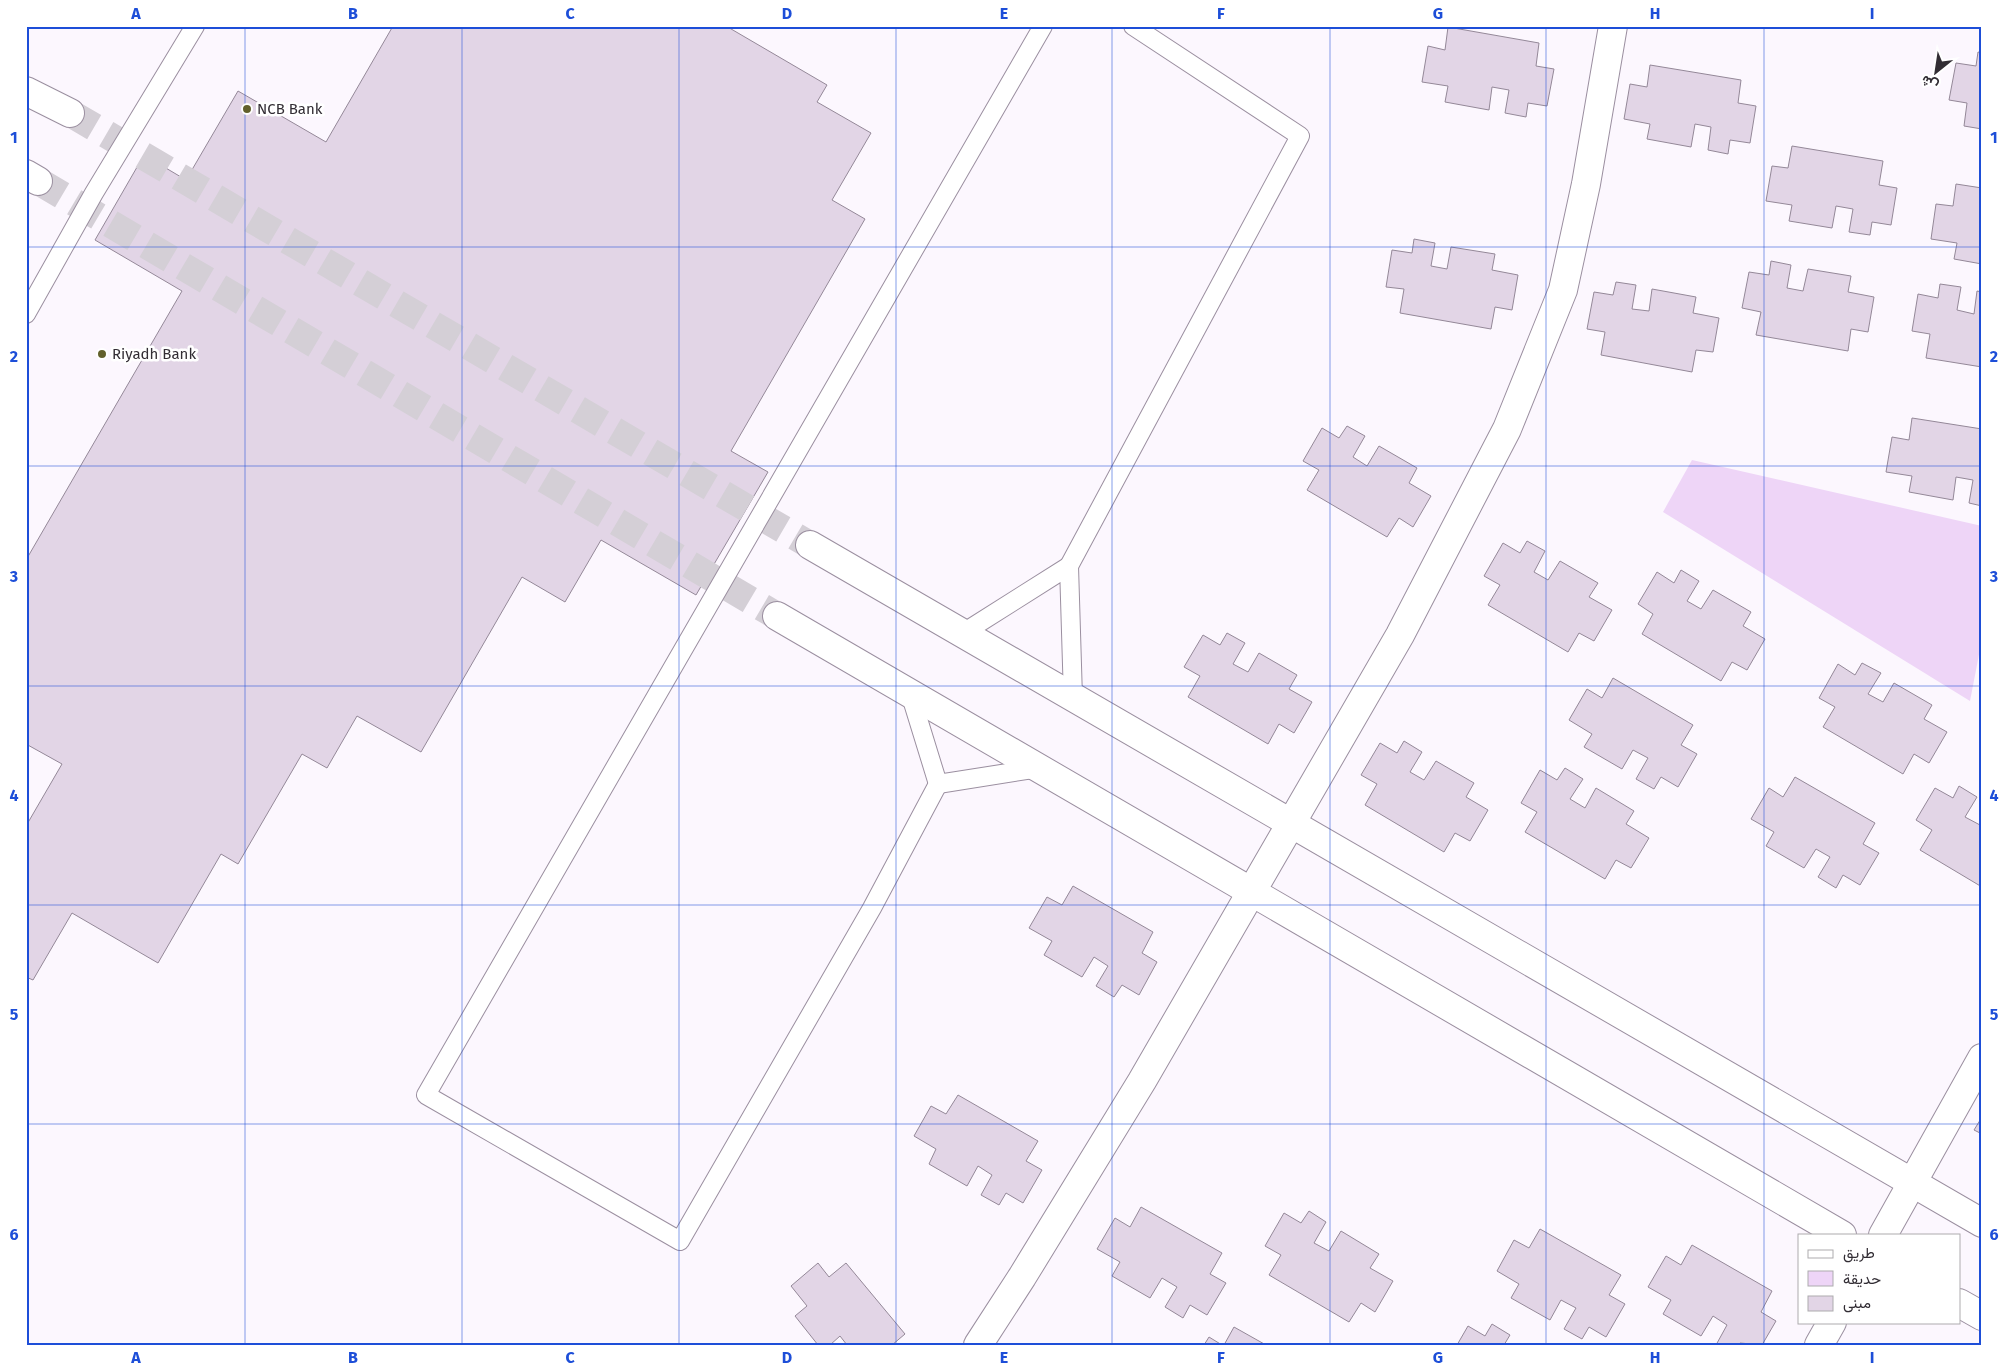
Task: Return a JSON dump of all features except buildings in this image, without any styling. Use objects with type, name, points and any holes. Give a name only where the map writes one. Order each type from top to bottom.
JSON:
[{"type":"street","points":[[978,1345],[1022,1278],[1142,1081],[1400,635],[1507,429],[1563,290],[1586,184],[1613,26]]},
{"type":"street","points":[[26,92],[70,113]]},
{"type":"street","points":[[810,545],[1982,1223]]},
{"type":"street","points":[[776,616],[1840,1234]]},
{"type":"street","points":[[1884,1234],[1982,1058]]},
{"type":"street","points":[[1960,1304],[1982,1316]]},
{"type":"street","points":[[1819,1345],[1831,1324]]},
{"type":"lane","points":[[26,314],[94,193],[195,26]]},
{"type":"lane","points":[[910,693],[938,784],[872,908],[680,1241],[426,1095],[1043,26]]},
{"type":"lane","points":[[963,633],[1069,566],[1300,136],[1133,26]]},
{"type":"lane","points":[[1069,566],[1073,698]]},
{"type":"lane","points":[[938,784],[1039,768]]},
{"type":"green space","points":[[1692,460],[1982,526],[1982,639],[1970,701],[1663,512]]},
{"type":"tunnel","points":[[70,113],[810,545]]},
{"type":"tunnel","points":[[38,181],[777,616]]},
{"type":"place","name":"NCB Bank","points":[[247,109]]},
{"type":"place","name":"Riyadh Bank","points":[[102,354]]}]
